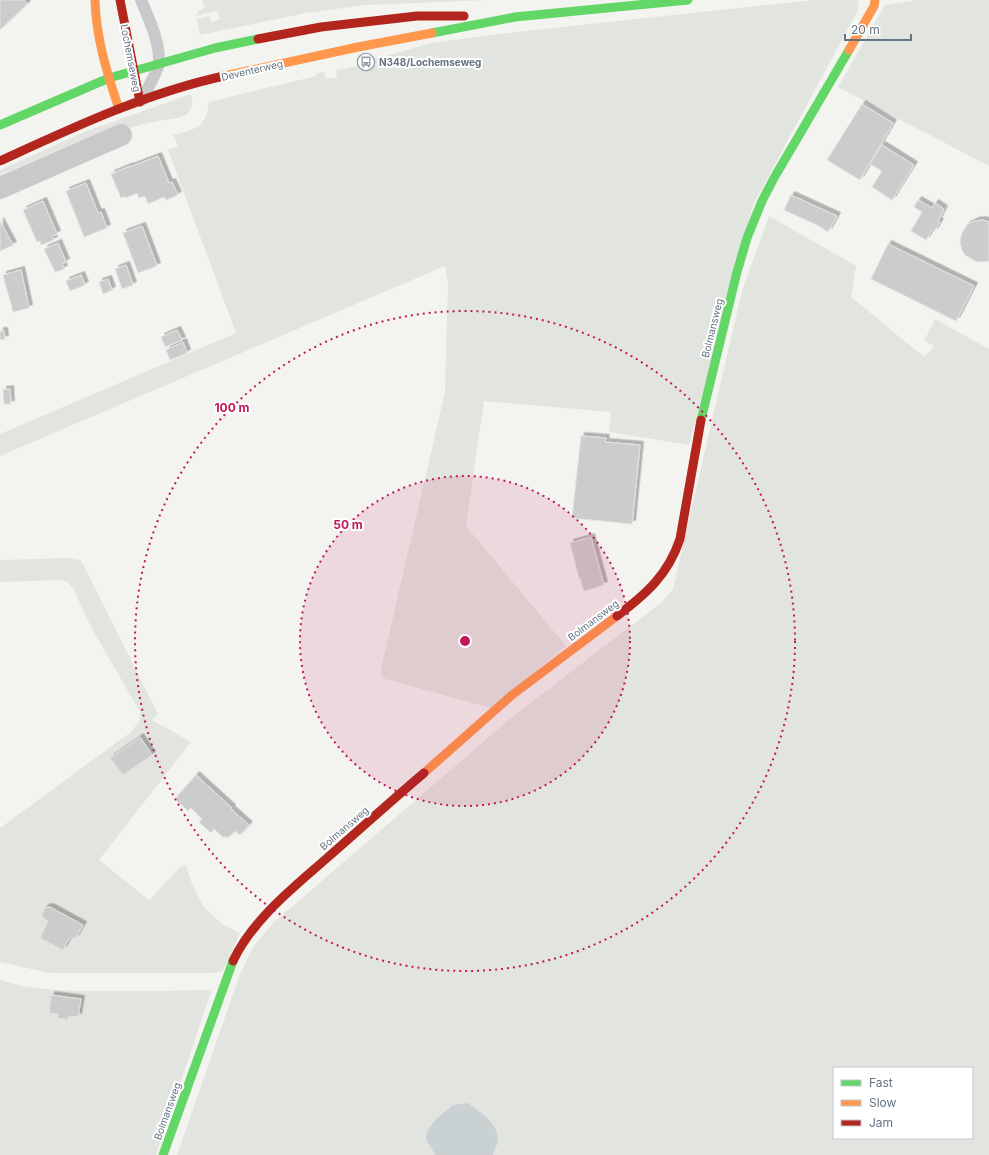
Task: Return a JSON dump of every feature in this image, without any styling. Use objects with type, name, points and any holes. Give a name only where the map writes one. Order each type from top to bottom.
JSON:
[{"type":"main road","points":[[95,0],[97,29],[109,78],[119,109]]},
{"type":"main road","name":"Lochemseweg","points":[[120,0],[140,102]]},
{"type":"main road","name":"Deventerweg","points":[[0,161],[89,121],[197,82],[283,62],[515,17],[688,0]]},
{"type":"main road","name":"Bolmansweg","points":[[163,1155],[231,966],[239,949],[258,922],[301,881],[512,695],[636,602],[652,588],[666,571],[675,556],[680,539],[699,426],[737,272],[747,238],[762,201],[774,178],[860,32],[874,6],[875,0]]},
{"type":"main road","name":"Deventerweg","points":[[0,125],[109,78],[215,48],[321,27],[417,16],[515,17]]},
{"type":"street","points":[[0,188],[121,135]]},
{"type":"lane","points":[[141,0],[155,37],[158,49],[159,64]]},
{"type":"lane","name":"Lochemseweg","points":[[140,102],[159,64]]},
{"type":"shaded area","points":[[202,0],[487,0],[365,5],[306,13],[200,35],[197,19],[210,16],[211,22],[220,20],[217,11],[196,16],[199,11],[205,7]]},
{"type":"shaded area","points":[[814,0],[857,0],[859,4],[858,10],[753,205],[689,445],[609,432],[611,412],[484,401],[466,526],[566,646],[491,708],[382,678],[381,669],[445,392],[448,283],[445,266],[0,456],[0,434],[236,333],[168,150],[178,146],[173,135],[194,129],[203,122],[206,117],[209,102],[316,76],[316,73],[324,72],[326,79],[337,77],[336,70],[373,63],[372,59],[431,43],[516,32]]},
{"type":"shaded area","points":[[917,0],[989,0],[989,166],[838,87],[885,5]]},
{"type":"shaded area","points":[[191,94],[192,106],[189,112],[184,116],[120,130],[117,125],[0,175],[0,170],[87,131]]},
{"type":"shaded area","points":[[769,216],[856,266],[851,297],[924,357],[934,346],[924,341],[935,319],[989,349],[989,1155],[493,1155],[498,1140],[436,1119],[429,1129],[427,1137],[427,1140],[435,1155],[177,1155],[239,977],[253,947],[274,922],[517,713],[661,603],[673,589],[742,291]]},
{"type":"shaded area","points":[[68,558],[80,560],[83,564],[158,714],[152,720],[191,742],[99,860],[149,900],[181,866],[186,865],[192,884],[203,906],[222,924],[240,933],[223,971],[213,973],[49,973],[0,962],[0,828],[131,732],[140,720],[140,712],[90,625],[73,588],[68,582],[61,580],[0,582],[0,560]]},
{"type":"shaded area","points":[[0,980],[28,987],[70,991],[208,990],[211,992],[156,1155],[0,1155]]},
{"type":"shaded area","points":[[468,1103],[488,1118],[495,1128],[498,1140],[493,1155],[435,1155],[426,1139],[427,1131],[436,1119],[453,1105]]},
{"type":"building","points":[[0,0],[24,0],[27,4],[0,30]]},
{"type":"building","points":[[862,104],[893,123],[860,180],[827,160]]},
{"type":"building","points":[[882,145],[914,165],[892,200],[872,187],[882,171],[870,164]]},
{"type":"building","points":[[158,156],[169,183],[172,182],[178,195],[166,200],[164,197],[148,204],[145,196],[139,198],[137,193],[126,198],[125,196],[121,198],[111,174]]},
{"type":"building","points":[[86,183],[98,213],[101,212],[107,228],[84,237],[66,191]]},
{"type":"building","points":[[791,195],[837,216],[828,232],[819,226],[784,210]]},
{"type":"building","points":[[918,200],[932,208],[935,203],[944,209],[938,221],[940,222],[934,232],[932,230],[926,240],[911,231],[922,212],[914,207]]},
{"type":"building","points":[[43,201],[57,234],[52,236],[54,240],[41,245],[40,241],[37,242],[23,210]]},
{"type":"building","points":[[982,220],[989,222],[989,261],[978,262],[965,255],[960,242],[962,233],[967,225],[975,221]]},
{"type":"building","points":[[0,221],[13,245],[0,251]]},
{"type":"building","points":[[142,226],[157,266],[138,273],[123,233]]},
{"type":"building","points":[[58,243],[66,262],[62,264],[64,269],[55,272],[44,249]]},
{"type":"building","points":[[888,244],[974,286],[956,321],[871,279]]},
{"type":"building","points":[[126,265],[133,285],[122,289],[115,269]]},
{"type":"building","points":[[21,270],[29,308],[13,312],[3,275]]},
{"type":"building","points":[[81,275],[85,285],[70,291],[66,281]]},
{"type":"building","points":[[108,279],[112,290],[103,294],[99,282]]},
{"type":"building","points":[[177,330],[182,340],[165,347],[161,337]]},
{"type":"building","points":[[0,331],[4,331],[5,339],[0,340]]},
{"type":"building","points":[[183,342],[187,353],[170,360],[166,350]]},
{"type":"building","points":[[10,389],[11,404],[4,404],[3,390]]},
{"type":"building","points":[[581,436],[606,438],[605,442],[640,445],[632,524],[572,518]]},
{"type":"building","points":[[591,537],[604,585],[584,591],[570,543]]},
{"type":"building","points":[[140,737],[152,755],[123,775],[110,758]]},
{"type":"building","points":[[196,775],[249,825],[240,835],[235,831],[228,838],[225,836],[224,838],[214,829],[211,833],[199,822],[202,819],[191,808],[188,811],[175,799]]},
{"type":"building","points":[[50,907],[83,925],[75,939],[70,937],[63,950],[40,938],[48,921],[43,918],[42,913],[45,908]]},
{"type":"building","points":[[51,995],[81,999],[78,1017],[69,1016],[68,1020],[57,1018],[58,1014],[49,1013]]},
{"type":"traffic: fast","points":[[432,33],[515,17],[688,0]]},
{"type":"traffic: fast","points":[[0,125],[109,78],[215,48],[258,39]]},
{"type":"traffic: fast","points":[[701,420],[737,272],[747,238],[762,201],[774,178],[849,50]]},
{"type":"traffic: fast","points":[[163,1155],[233,961]]},
{"type":"traffic: slow","points":[[95,0],[97,28],[100,42],[106,69],[119,109]]},
{"type":"traffic: slow","points":[[849,50],[874,6],[875,0]]},
{"type":"traffic: slow","points":[[224,76],[358,47],[432,33]]},
{"type":"traffic: slow","points":[[424,773],[512,695],[617,616]]},
{"type":"traffic: jam","points":[[120,0],[140,102]]},
{"type":"traffic: jam","points":[[258,39],[321,27],[417,16],[464,16]]},
{"type":"traffic: jam","points":[[0,161],[110,112],[166,92],[224,76]]},
{"type":"traffic: jam","points":[[617,616],[655,583],[675,552],[680,539],[701,420]]},
{"type":"traffic: jam","points":[[233,961],[251,931],[275,905],[424,773]]},
{"type":"place","name":"N348/Lochemseweg","points":[[366,62]]}]
